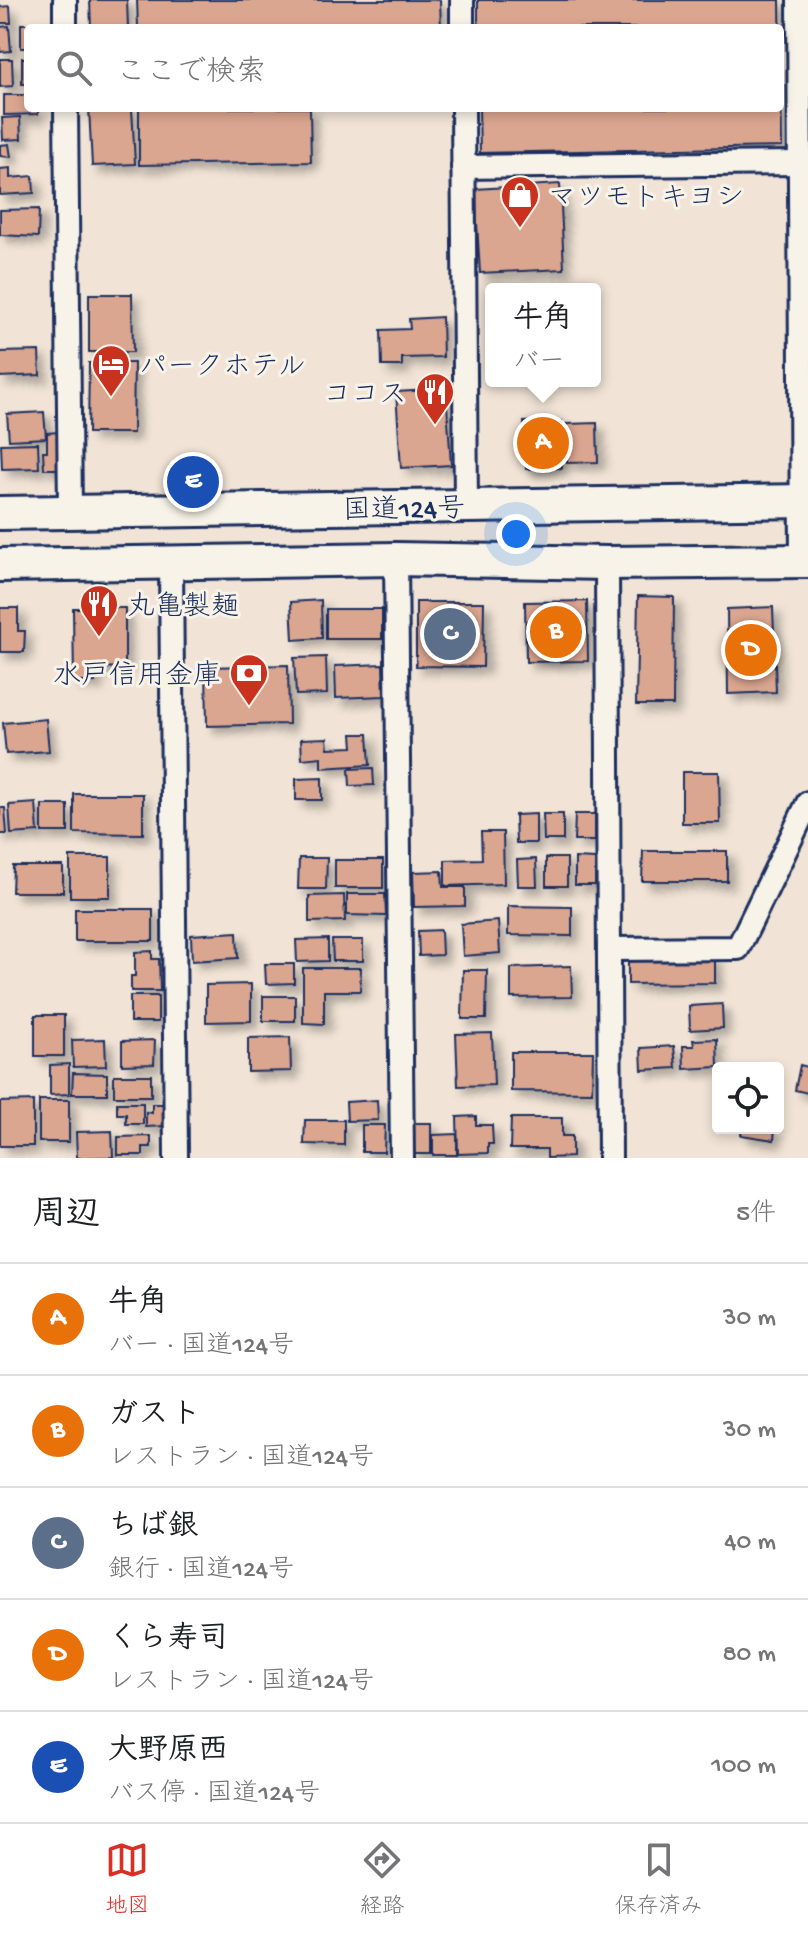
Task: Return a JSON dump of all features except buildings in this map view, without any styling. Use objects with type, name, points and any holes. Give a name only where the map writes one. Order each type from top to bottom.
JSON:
[{"type":"highway","name":"国道124号","points":[[0,513],[805,501]]},
{"type":"highway","name":"国道124号","points":[[0,565],[396,559],[607,563],[805,561]]},
{"type":"street","points":[[65,0],[65,24]]},
{"type":"street","points":[[462,0],[462,24]]},
{"type":"street","points":[[799,0],[805,561]]},
{"type":"street","points":[[66,112],[70,512]]},
{"type":"street","points":[[463,112],[466,506]]},
{"type":"street","points":[[463,167],[799,163]]},
{"type":"street","points":[[396,559],[402,1158]]},
{"type":"street","points":[[171,563],[176,1158]]},
{"type":"street","points":[[607,563],[610,1158]]},
{"type":"street","points":[[610,949],[738,948],[808,803]]},
{"type":"place","name":"マツモトキヨシ","points":[[520,229]]},
{"type":"place","name":"パークホテル","points":[[111,398]]},
{"type":"place","name":"ココス","points":[[435,426]]},
{"type":"place","name":"牛角","points":[[543,443]]},
{"type":"place","name":"大野原西","points":[[193,482]]},
{"type":"place","name":"ガスト","points":[[556,632]]},
{"type":"place","name":"ちば銀","points":[[450,634]]},
{"type":"place","name":"丸亀製麺","points":[[99,638]]},
{"type":"place","name":"くら寿司","points":[[751,650]]},
{"type":"place","name":"水戸信用金庫","points":[[249,707]]}]
